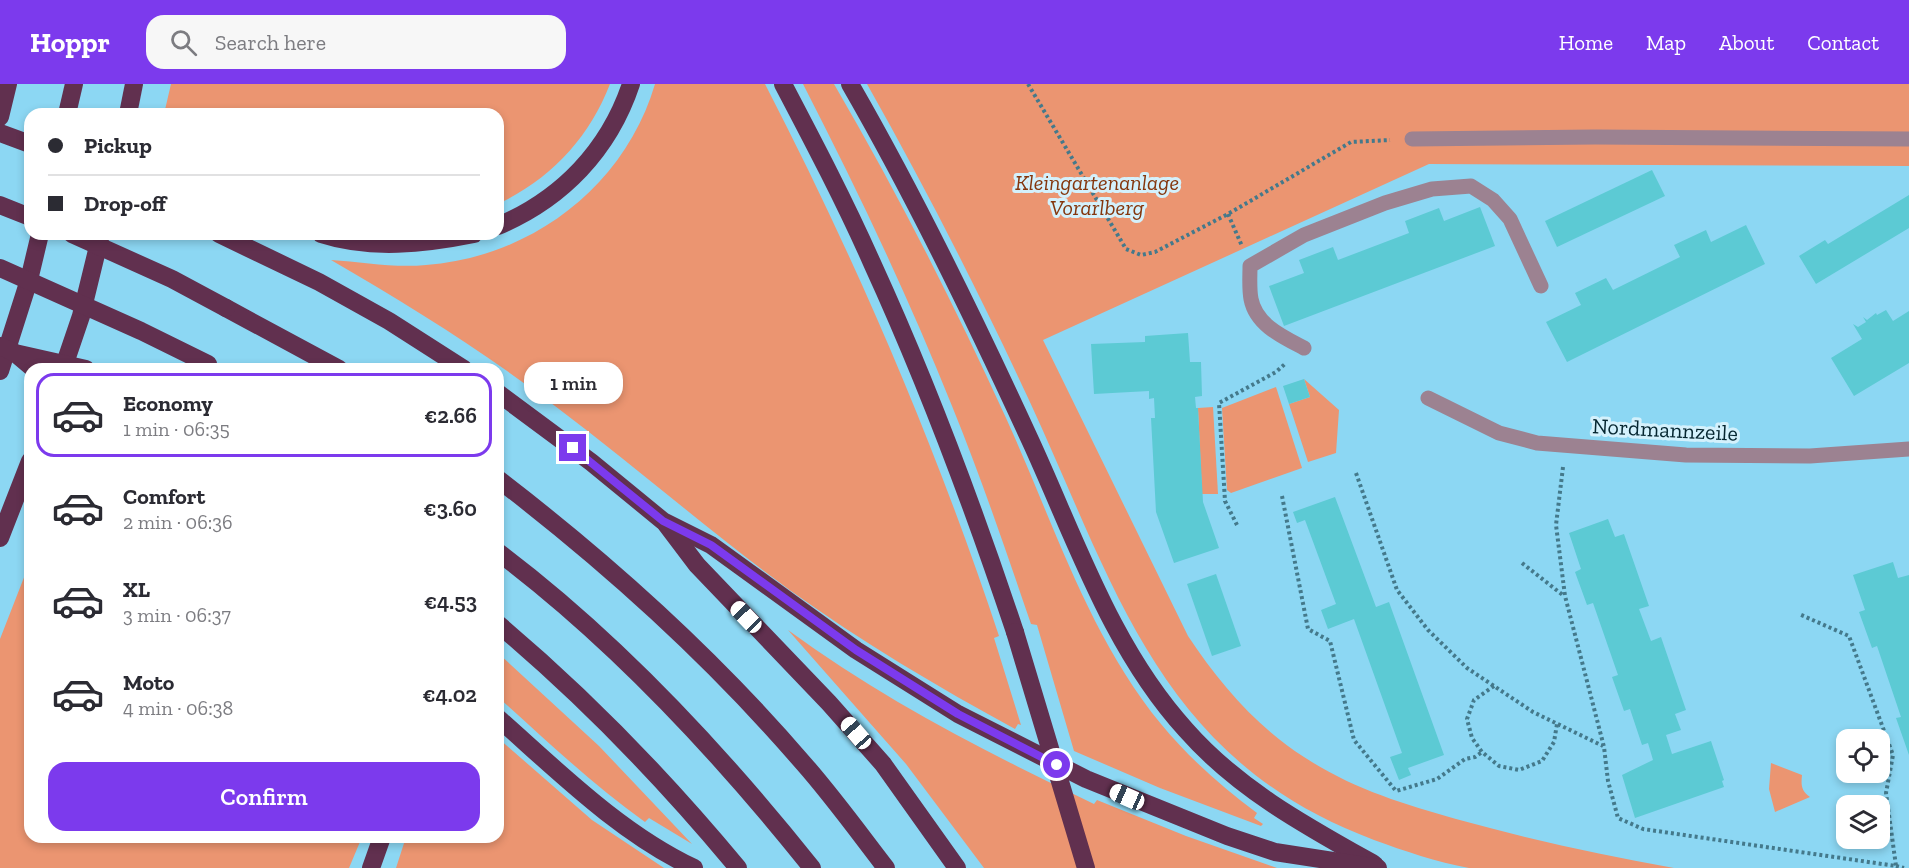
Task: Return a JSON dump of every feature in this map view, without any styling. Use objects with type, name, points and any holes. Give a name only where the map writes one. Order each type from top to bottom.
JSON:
[{"type":"highway","points":[[0,117],[8,84]]},
{"type":"highway","points":[[68,108],[74,84]]},
{"type":"highway","points":[[129,108],[134,84]]},
{"type":"highway","points":[[504,223],[553,196],[580,172],[602,144],[624,105],[632,84]]},
{"type":"highway","points":[[783,84],[872,263],[909,347],[963,483],[1015,632],[1086,868]]},
{"type":"highway","points":[[850,84],[918,206],[962,292],[1098,592],[1133,658],[1150,684],[1185,730],[1219,764],[1248,788],[1290,817],[1379,868]]},
{"type":"highway","points":[[0,133],[24,142]]},
{"type":"highway","points":[[0,204],[24,214]]},
{"type":"highway","points":[[0,371],[29,280],[39,240]]},
{"type":"highway","points":[[85,240],[172,279],[328,363]]},
{"type":"highway","points":[[65,363],[81,316],[100,240]]},
{"type":"highway","points":[[232,240],[319,282],[388,321],[454,363]]},
{"type":"highway","points":[[348,240],[397,244],[447,240]]},
{"type":"highway","points":[[0,268],[207,363]]},
{"type":"highway","points":[[8,350],[26,363]]},
{"type":"highway","points":[[8,350],[61,363]]},
{"type":"highway","points":[[504,397],[591,462],[663,521],[711,545],[856,650],[958,714],[1086,779],[1177,817],[1275,852],[1379,868]]},
{"type":"highway","points":[[0,538],[24,476]]},
{"type":"highway","points":[[504,484],[554,521],[672,626],[747,701],[805,765],[886,868]]},
{"type":"highway","points":[[663,521],[696,565],[829,703],[883,764],[957,868]]},
{"type":"highway","points":[[504,557],[626,663],[725,765],[812,868]]},
{"type":"highway","points":[[504,629],[580,698],[649,766],[738,868]]},
{"type":"highway","points":[[504,723],[581,792],[620,822],[656,847],[694,868]]},
{"type":"highway","points":[[371,868],[380,843]]},
{"type":"street","points":[[1412,139],[1606,137],[1909,139]]},
{"type":"street","points":[[1304,348],[1278,334],[1266,325],[1257,313],[1251,301],[1250,266],[1304,235],[1384,203],[1432,189],[1471,186],[1493,200],[1510,219],[1541,286]]},
{"type":"street","name":"Nordmannzeile","points":[[1428,398],[1499,433],[1537,443],[1686,455],[1810,456],[1909,449]]},
{"type":"path","points":[[1028,84],[1126,249],[1141,255],[1155,252],[1228,214],[1352,142],[1412,139]]},
{"type":"path","points":[[1228,214],[1250,266]]},
{"type":"path","points":[[1237,525],[1225,501],[1219,403],[1276,372],[1304,348]]},
{"type":"path","points":[[1356,473],[1397,590],[1428,630],[1467,668],[1533,712],[1604,747]]},
{"type":"path","points":[[1282,496],[1308,629],[1330,641],[1354,740],[1396,791],[1437,779],[1465,759],[1475,757],[1482,752]]},
{"type":"path","points":[[1559,497],[1556,525],[1565,596],[1604,747],[1608,781],[1618,818],[1643,829],[1904,868]]},
{"type":"path","points":[[1522,563],[1565,596]]},
{"type":"path","points":[[1799,614],[1849,636],[1893,755],[1886,793],[1896,867]]},
{"type":"path","points":[[1494,686],[1474,700],[1467,719],[1472,738],[1482,752],[1499,766],[1519,770],[1542,761],[1554,742],[1557,724]]},
{"type":"green space","points":[[171,84],[610,84],[591,122],[566,155],[535,182],[504,201],[504,108],[165,108]]},
{"type":"green space","points":[[655,84],[765,84],[832,219],[922,425],[999,636],[994,638],[1021,725],[1018,724],[1015,729],[901,663],[818,610],[761,569],[585,429],[504,369],[504,363],[495,363],[389,294],[331,260],[414,266],[465,259],[502,248],[537,231],[569,210],[597,184],[621,154],[641,121]]},
{"type":"green space","points":[[803,84],[834,84],[880,166],[966,333],[1006,418],[1092,615],[1135,690],[1183,749],[1206,772],[1257,813],[1254,818],[1263,824],[1261,826],[1160,788],[1074,751],[1037,625],[1031,624],[952,406],[881,243]]},
{"type":"green space","name":"Kleingartenanlage Vorarlberg","points":[[867,84],[1909,84],[1909,166],[1429,164],[1043,340],[1188,636],[1226,687],[1270,732],[1304,757],[1340,778],[1397,801],[1537,840],[1674,868],[1469,868],[1445,863],[1374,840],[1301,806],[1242,764],[1193,715],[1154,660],[1120,600],[991,320],[931,201]]},
{"type":"green space","points":[[1304,379],[1339,410],[1336,453],[1308,462],[1289,404],[1310,397]]},
{"type":"green space","points":[[1276,387],[1302,468],[1231,493],[1227,490],[1222,408]]},
{"type":"green space","points":[[1213,407],[1218,494],[1202,494],[1198,408]]},
{"type":"green space","points":[[24,577],[24,843],[359,843],[349,868],[0,868],[0,639]]},
{"type":"green space","points":[[788,630],[861,680],[937,724],[1054,785],[1094,804],[1097,800],[1186,836],[1277,868],[984,868],[906,764]]},
{"type":"green space","points":[[504,659],[599,746],[692,844],[649,818],[645,822],[570,762],[504,702]]},
{"type":"green space","points":[[504,743],[592,820],[664,868],[396,868],[404,843],[504,843]]},
{"type":"green space","points":[[1771,763],[1802,775],[1802,788],[1810,797],[1775,812],[1769,789]]},
{"type":"building","points":[[1652,170],[1665,196],[1557,247],[1545,221]]},
{"type":"building","points":[[1909,195],[1909,228],[1816,284],[1799,256],[1825,240],[1828,244]]},
{"type":"building","points":[[1480,207],[1495,246],[1284,326],[1269,286],[1304,273],[1299,260],[1333,247],[1338,260],[1409,233],[1405,221],[1439,208],[1444,221]]},
{"type":"building","points":[[1746,225],[1765,264],[1567,362],[1546,322],[1581,305],[1575,293],[1606,278],[1613,290],[1680,257],[1674,245],[1706,230],[1711,242]]},
{"type":"building","points":[[1886,310],[1893,321],[1909,311],[1909,363],[1854,396],[1831,358],[1862,339],[1853,324],[1858,327],[1866,322],[1863,317],[1867,320],[1876,313],[1877,315]]},
{"type":"building","points":[[1188,333],[1190,362],[1201,362],[1202,396],[1195,397],[1196,408],[1198,408],[1203,502],[1219,548],[1174,563],[1156,512],[1151,418],[1155,418],[1154,398],[1149,399],[1149,391],[1094,394],[1091,344],[1145,342],[1145,336]]},
{"type":"building","points":[[1304,379],[1310,397],[1289,404],[1283,386]]},
{"type":"building","points":[[1335,497],[1376,607],[1389,602],[1444,755],[1408,768],[1411,775],[1399,780],[1390,757],[1402,753],[1354,619],[1328,629],[1321,610],[1336,604],[1305,520],[1297,523],[1293,512]]},
{"type":"building","points":[[1608,519],[1615,537],[1624,534],[1649,606],[1639,609],[1651,641],[1661,637],[1686,710],[1675,714],[1681,730],[1666,735],[1672,754],[1711,741],[1724,780],[1722,781],[1724,787],[1635,818],[1622,775],[1653,760],[1648,743],[1642,745],[1630,709],[1624,711],[1612,677],[1618,675],[1593,603],[1587,605],[1575,572],[1581,569],[1569,533]]},
{"type":"building","points":[[1893,562],[1898,578],[1909,575],[1909,755],[1896,718],[1901,717],[1877,646],[1872,648],[1859,612],[1865,610],[1853,575]]},
{"type":"building","points":[[1216,574],[1241,646],[1212,656],[1187,584]]},
{"type":"route","points":[[573,448],[663,521],[711,545],[856,650],[958,714],[1057,765]]}]
